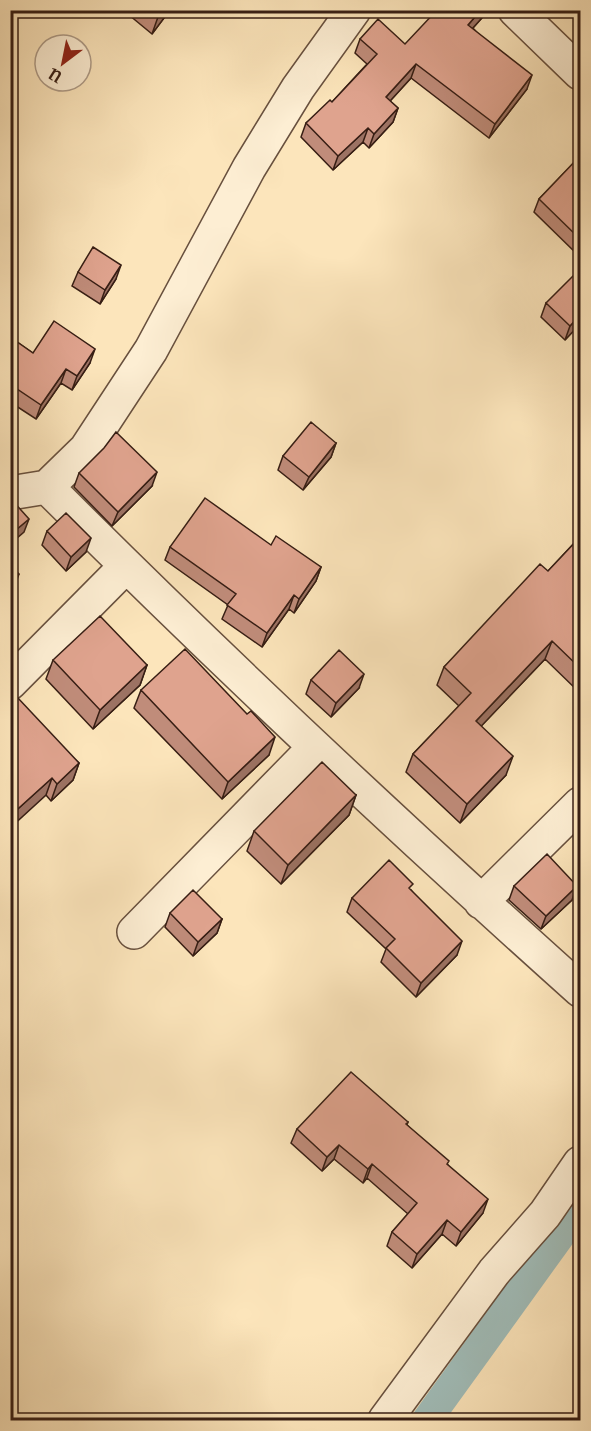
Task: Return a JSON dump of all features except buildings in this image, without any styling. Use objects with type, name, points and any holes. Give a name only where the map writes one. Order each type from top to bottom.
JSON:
[{"type":"street","points":[[10,493],[47,487],[86,449],[150,350],[249,168],[298,88],[354,10]]},
{"type":"street","points":[[515,10],[580,73]]},
{"type":"street","points":[[47,487],[314,748],[580,990]]},
{"type":"street","points":[[10,683],[126,566]]},
{"type":"street","points":[[134,932],[314,748]]},
{"type":"street","points":[[481,902],[580,804]]},
{"type":"street","points":[[385,1420],[494,1272],[544,1214],[580,1163]]},
{"type":"waterway","points":[[427,1420],[580,1208]]}]
